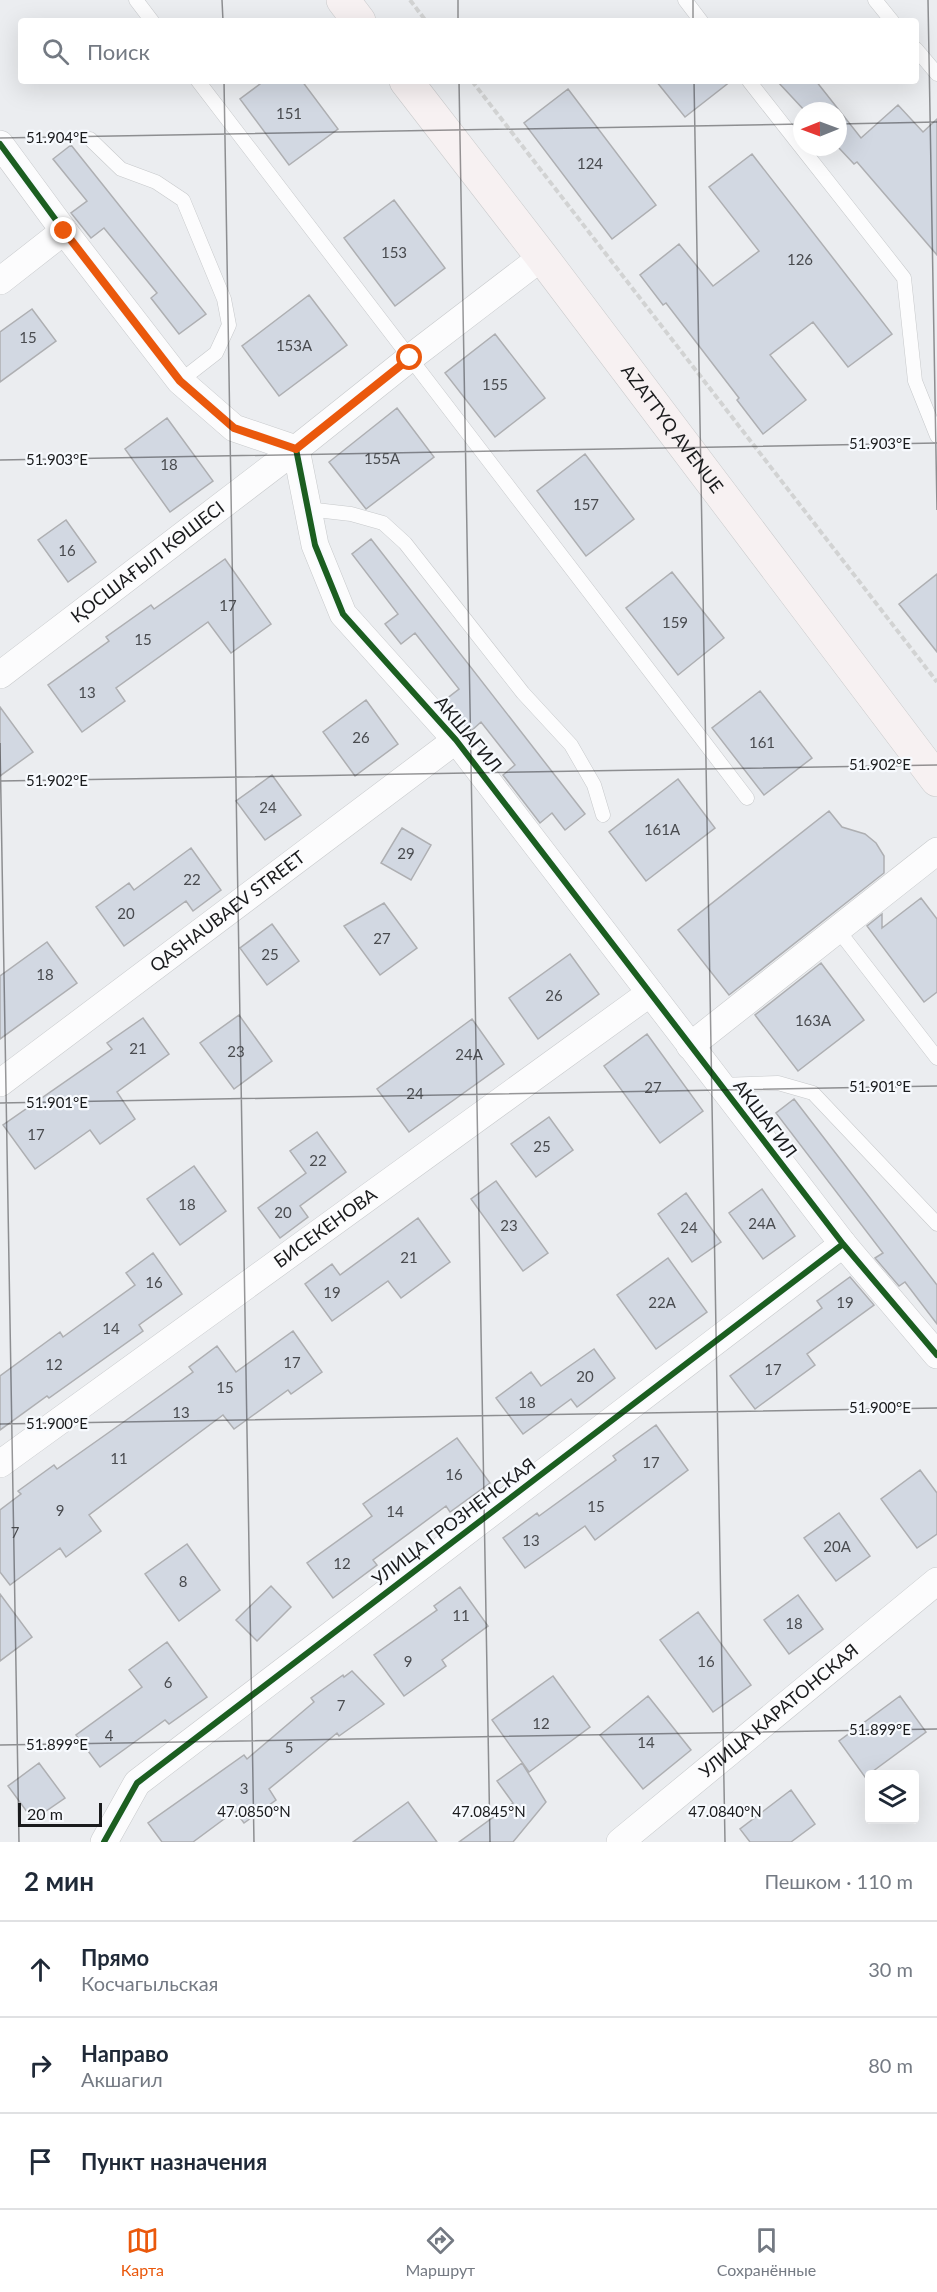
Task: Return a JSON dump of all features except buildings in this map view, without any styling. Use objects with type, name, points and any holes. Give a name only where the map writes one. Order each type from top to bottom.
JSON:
[{"type":"main road","points":[[343,0],[357,18]]},
{"type":"main road","name":"AZATTYQ AVENUE","points":[[408,84],[542,257],[937,780]]},
{"type":"street","points":[[0,144],[180,381],[234,428],[296,449]]},
{"type":"street","points":[[0,281],[64,231]]},
{"type":"street","name":"ҚОСШАҒЫЛ КӨШЕСІ","points":[[0,675],[296,449],[542,257]]},
{"type":"street","name":"АКШАГИЛ","points":[[296,449],[315,545],[343,614],[456,740],[843,1244],[937,1355]]},
{"type":"street","name":"QASHAUBAEV STREET","points":[[0,1083],[456,740]]},
{"type":"street","points":[[690,1046],[937,851]]},
{"type":"street","name":"БИСЕКЕНОВА","points":[[0,1464],[650,993]]},
{"type":"street","name":"УЛИЦА ГРОЗНЕНСКАЯ","points":[[104,1842],[137,1783],[843,1244]]},
{"type":"street","name":"УЛИЦА КАРАТОНСКАЯ","points":[[620,1842],[937,1581]]},
{"type":"lane","points":[[136,0],[150,18]]},
{"type":"lane","points":[[685,0],[699,18]]},
{"type":"lane","points":[[875,0],[890,18]]},
{"type":"lane","points":[[919,53],[937,74]]},
{"type":"lane","points":[[200,84],[747,798]]},
{"type":"lane","points":[[751,84],[904,278],[915,381],[937,436]]},
{"type":"lane","points":[[90,139],[121,169],[156,182],[183,200],[224,299],[229,325],[216,353],[180,381]]},
{"type":"lane","points":[[307,509],[351,514],[383,524],[405,543],[523,693],[571,745],[594,785],[603,815]]},
{"type":"lane","points":[[837,930],[937,1058]]},
{"type":"lane","points":[[721,1086],[778,1083],[813,1093],[937,1224]]},
{"type":"path","points":[[410,0],[424,18]]},
{"type":"path","points":[[474,84],[937,682]]},
{"type":"cycle path","points":[[0,144],[180,381],[234,428],[296,449],[315,545],[343,614],[456,740],[843,1244],[937,1355]]},
{"type":"cycle path","points":[[104,1842],[137,1783],[843,1244]]},
{"type":"route","points":[[64,231],[180,381],[234,428],[296,449],[410,358]]}]
